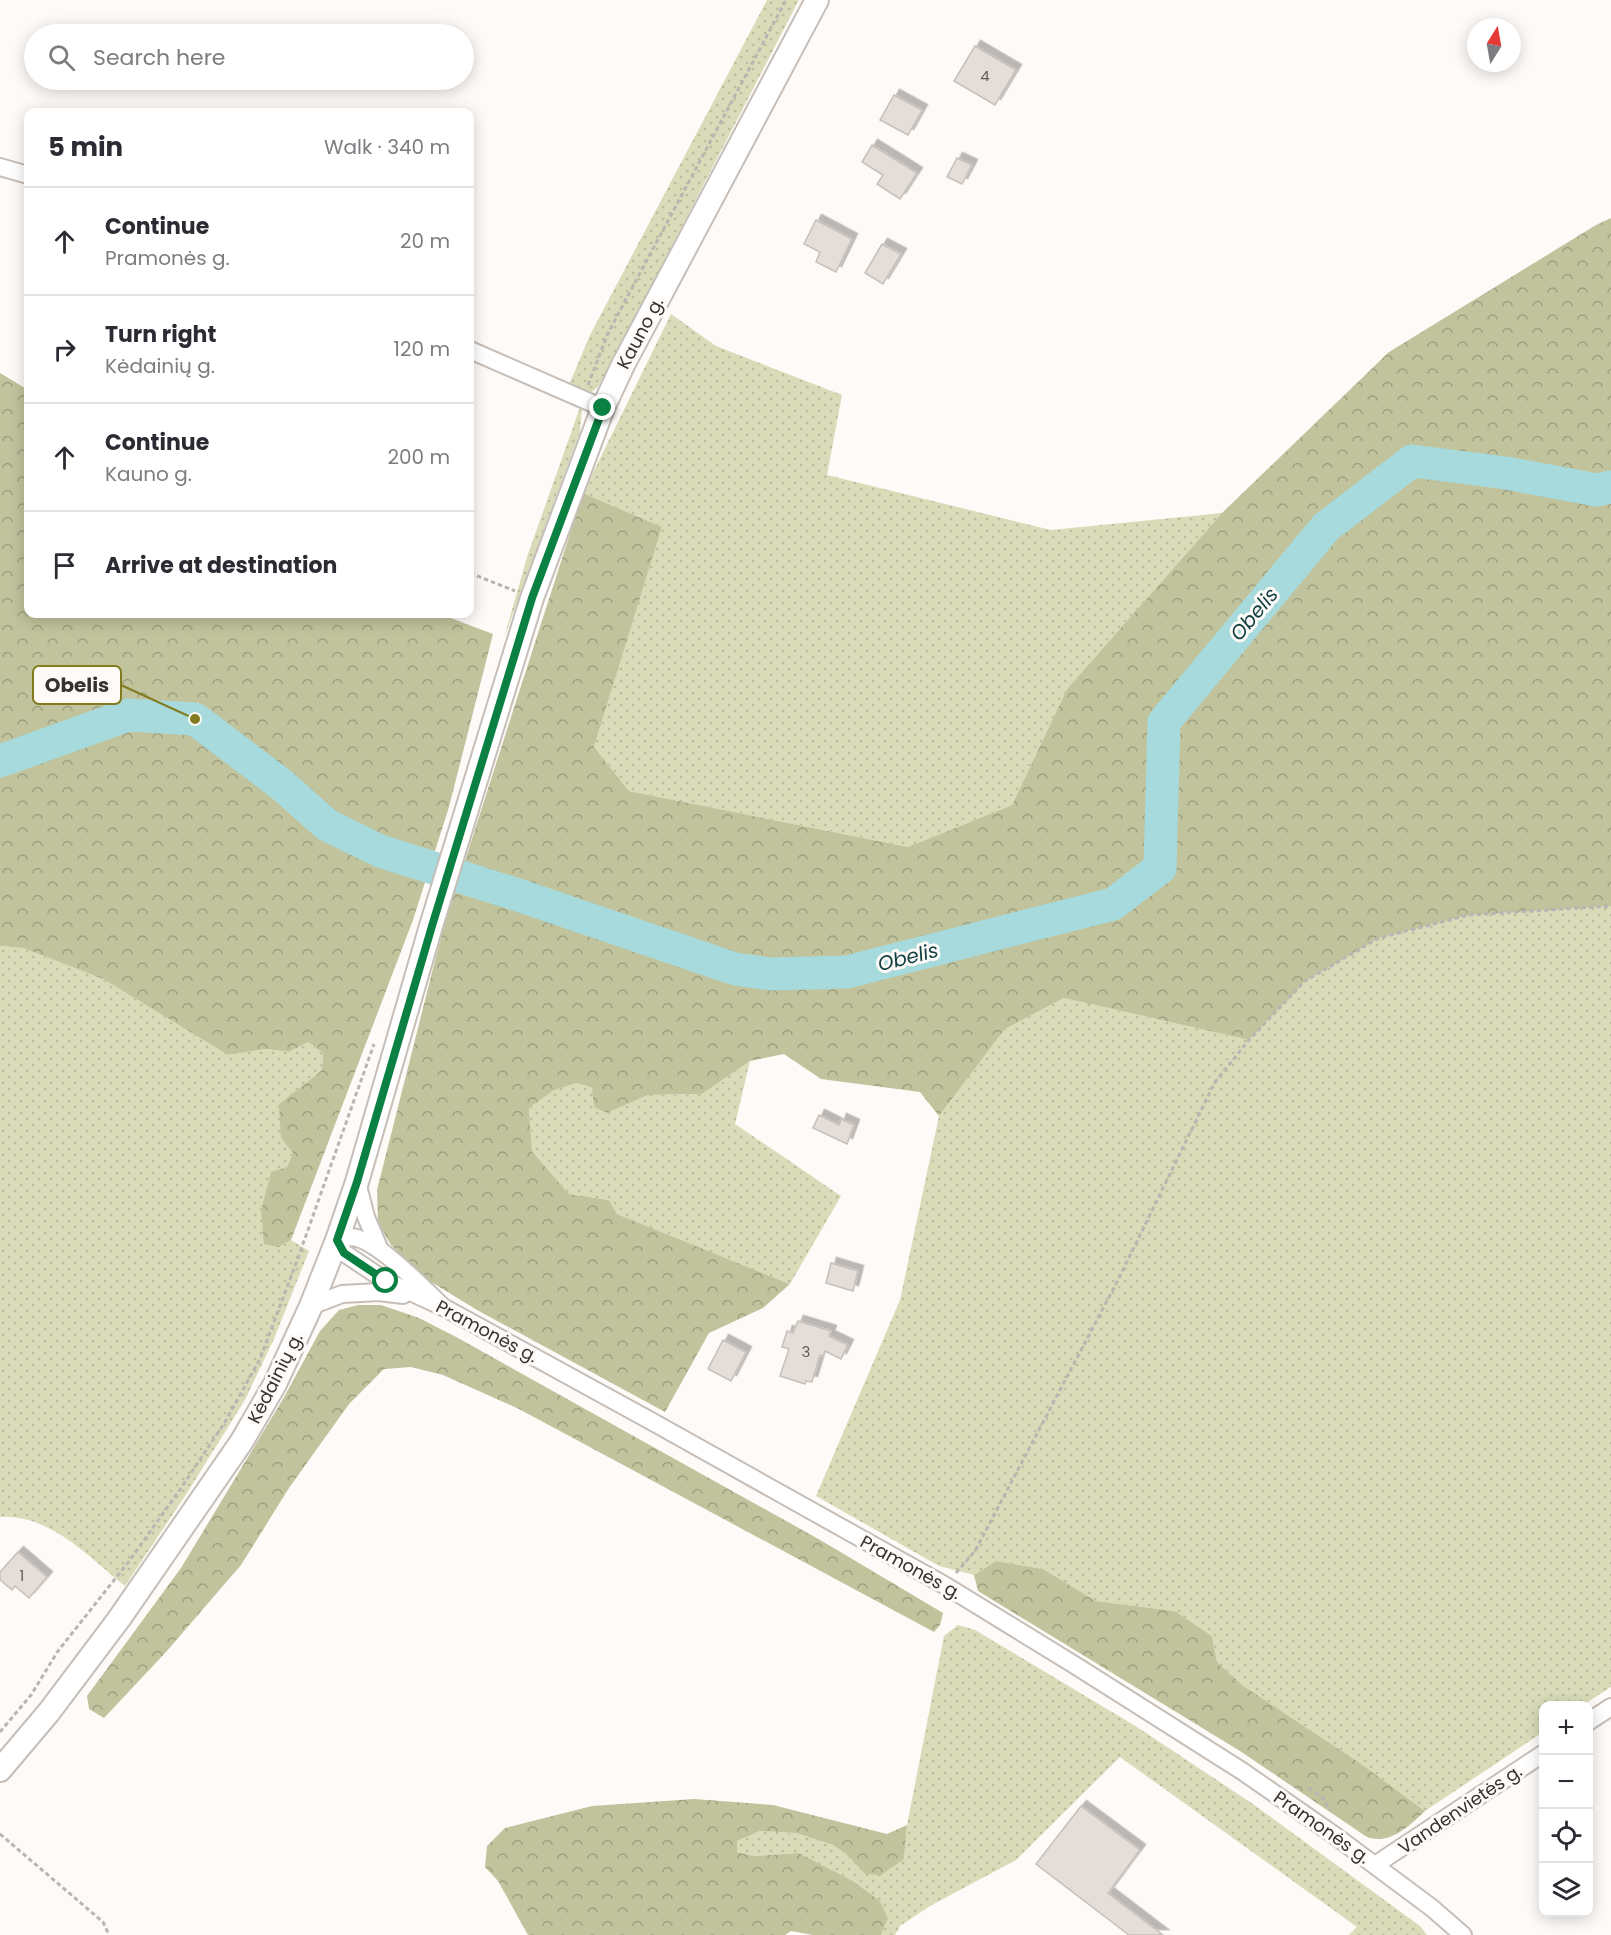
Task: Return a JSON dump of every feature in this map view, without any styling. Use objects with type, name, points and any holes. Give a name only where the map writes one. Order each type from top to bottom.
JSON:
[{"type":"main road","name":"Kauno g.","points":[[432,926],[532,598],[603,408],[628,355],[817,0]]},
{"type":"main road","name":"Kėdainių g.","points":[[0,1770],[49,1712],[120,1619],[235,1451],[275,1384],[311,1306],[357,1182],[432,926]]},
{"type":"street","points":[[0,167],[24,175]]},
{"type":"street","points":[[474,352],[603,408]]},
{"type":"street","points":[[357,1182],[366,1217],[380,1250]]},
{"type":"street","points":[[337,1240],[356,1238],[380,1250],[443,1307]]},
{"type":"street","name":"Pramonės g.","points":[[337,1240],[344,1253],[386,1281],[443,1307],[946,1586],[1242,1771],[1375,1865],[1463,1935]]},
{"type":"street","points":[[311,1306],[342,1294],[379,1292],[423,1297]]},
{"type":"street","points":[[1593,1719],[1611,1707]]},
{"type":"street","name":"Vandenvietės g.","points":[[1375,1865],[1541,1755]]},
{"type":"path","points":[[474,575],[532,598]]},
{"type":"path","points":[[946,1586],[975,1551],[1117,1282],[1215,1082],[1249,1040],[1305,981],[1379,938],[1469,915],[1611,906]]},
{"type":"path","points":[[0,1732],[31,1695],[58,1651],[130,1560],[181,1488],[225,1422],[260,1359],[376,1040]]},
{"type":"path","points":[[0,1834],[103,1922],[109,1935]]},
{"type":"green space","points":[[767,0],[799,0],[614,358],[598,387],[583,399],[566,392],[590,335]]},
{"type":"green space","points":[[1611,218],[1611,906],[1469,915],[1379,938],[1305,981],[1249,1040],[1064,998],[1005,1029],[939,1116],[920,1092],[821,1079],[784,1054],[750,1061],[702,1094],[648,1095],[607,1113],[594,1107],[592,1088],[577,1083],[554,1090],[529,1108],[532,1151],[569,1194],[609,1200],[617,1214],[790,1284],[763,1308],[709,1333],[665,1412],[477,1310],[423,1277],[391,1245],[378,1223],[377,1190],[443,929],[583,493],[662,527],[594,747],[629,791],[908,847],[1012,805],[1067,689],[1222,513],[1389,352]]},
{"type":"green space","points":[[671,314],[716,346],[842,395],[827,475],[1051,530],[1222,513],[1067,689],[1012,805],[908,847],[629,791],[594,747],[662,527],[583,493]]},
{"type":"green space","points":[[0,373],[24,388],[24,618],[451,618],[493,634],[449,807],[413,920],[291,1240],[279,1247],[264,1244],[261,1211],[271,1172],[287,1167],[293,1153],[281,1138],[279,1104],[322,1070],[323,1053],[308,1042],[289,1052],[266,1049],[228,1055],[103,979],[23,948],[0,946]]},
{"type":"green space","points":[[583,399],[580,432],[504,638],[528,554]]},
{"type":"green space","points":[[1611,906],[1611,1687],[1589,1701],[1539,1701],[1539,1735],[1425,1811],[1360,1763],[1242,1685],[1217,1662],[1212,1636],[1175,1611],[1096,1601],[1043,1569],[996,1561],[974,1575],[939,1566],[816,1496],[900,1300],[939,1116],[1005,1029],[1064,998],[1249,1040],[1305,981],[1379,938],[1469,915]]},
{"type":"green space","points":[[0,946],[23,948],[103,979],[228,1055],[266,1049],[289,1052],[308,1042],[323,1053],[322,1070],[279,1104],[293,1153],[287,1167],[279,1247],[291,1240],[309,1251],[274,1339],[245,1400],[125,1586],[83,1551],[52,1530],[36,1522],[0,1517]]},
{"type":"green space","points":[[750,1061],[735,1124],[841,1196],[790,1284],[617,1214],[609,1200],[569,1194],[532,1151],[529,1108],[553,1090],[577,1083],[592,1088],[607,1113],[648,1095],[702,1094]]},
{"type":"green space","points":[[358,1305],[381,1305],[419,1318],[458,1338],[822,1541],[943,1613],[940,1625],[934,1632],[519,1409],[443,1375],[411,1367],[384,1369],[349,1404],[289,1488],[241,1565],[166,1652],[104,1718],[89,1709],[87,1696],[181,1568],[283,1399],[320,1331],[339,1310]]},
{"type":"green space","points":[[996,1561],[1043,1569],[1096,1601],[1175,1611],[1212,1636],[1217,1662],[1242,1685],[1360,1763],[1425,1811],[1393,1836],[1378,1839],[1365,1836],[1240,1751],[978,1591],[974,1575]]},
{"type":"green space","points":[[958,1625],[975,1630],[1137,1727],[1253,1804],[1420,1926],[1427,1935],[1349,1935],[1357,1927],[1120,1757],[1016,1860],[930,1906],[900,1926],[895,1935],[881,1935],[888,1918],[880,1901],[853,1881],[799,1853],[753,1856],[737,1852],[737,1841],[760,1831],[796,1833],[833,1845],[846,1854],[865,1874],[904,1859],[907,1825],[944,1636]]},
{"type":"green space","points":[[694,1799],[773,1805],[887,1834],[907,1825],[904,1859],[881,1875],[865,1874],[846,1854],[833,1845],[796,1833],[760,1831],[737,1841],[737,1852],[753,1856],[799,1853],[853,1881],[880,1901],[888,1918],[881,1935],[813,1935],[791,1931],[785,1935],[528,1935],[498,1881],[485,1867],[487,1846],[505,1828],[592,1806]]},
{"type":"building","points":[[975,46],[1016,70],[995,105],[954,81]]},
{"type":"building","points":[[894,95],[922,110],[908,135],[880,120]]},
{"type":"building","points":[[872,145],[917,173],[900,199],[877,184],[883,175],[862,162]]},
{"type":"building","points":[[957,158],[972,165],[962,184],[947,177]]},
{"type":"building","points":[[816,220],[852,239],[836,272],[816,262],[820,252],[804,244]]},
{"type":"building","points":[[882,244],[901,254],[883,284],[865,273]]},
{"type":"building","points":[[819,1115],[839,1125],[841,1119],[854,1125],[847,1144],[813,1128]]},
{"type":"building","points":[[831,1263],[858,1271],[853,1291],[826,1283]]},
{"type":"building","points":[[798,1321],[831,1331],[829,1336],[848,1345],[841,1359],[825,1351],[823,1356],[820,1355],[812,1382],[806,1381],[805,1384],[780,1376],[789,1349],[782,1347],[787,1331],[793,1333]]},
{"type":"building","points":[[723,1340],[746,1352],[731,1381],[708,1369]]},
{"type":"building","points":[[18,1552],[47,1577],[29,1598],[15,1586],[12,1590],[0,1580],[0,1572]]},
{"type":"building","points":[[1081,1806],[1140,1850],[1108,1893],[1163,1935],[1129,1935],[1036,1864]]},
{"type":"waterway","name":"Obelis","points":[[0,761],[128,715],[195,719],[282,785],[327,825],[380,851],[735,969],[771,974],[847,972],[1113,904],[1160,868],[1164,722],[1326,527],[1412,461],[1506,473],[1597,490],[1611,487]]},
{"type":"place","name":"Obelis","points":[[195,719]]},
{"type":"route","points":[[386,1281],[344,1253],[337,1240],[357,1182],[532,598],[603,408]]}]
